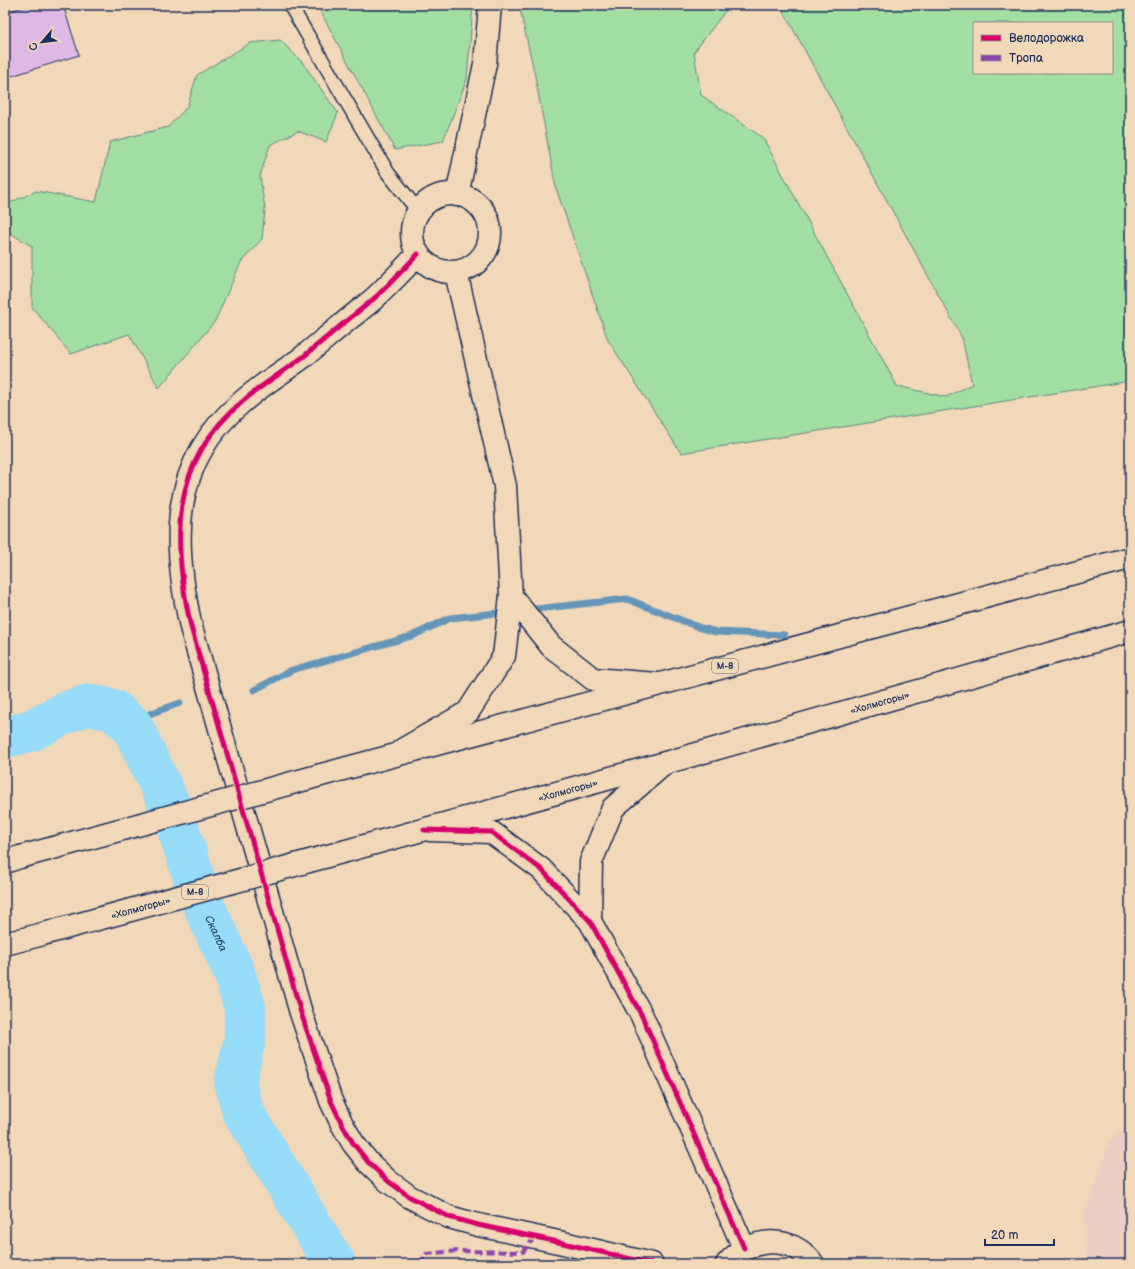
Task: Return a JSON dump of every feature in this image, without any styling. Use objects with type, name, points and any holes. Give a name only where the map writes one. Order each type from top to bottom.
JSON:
[{"type":"main road","points":[[457,195],[485,64],[490,5]]},
{"type":"main road","points":[[446,195],[457,195],[468,198],[477,204],[489,223],[490,234],[488,245],[483,255],[476,263],[467,269],[456,272],[445,272],[434,268],[425,262],[418,254],[412,233],[414,222],[419,212],[426,204],[436,198],[446,195]]},
{"type":"main road","points":[[418,254],[379,294],[302,357],[241,402],[219,424],[203,446],[190,470],[183,496],[180,526],[184,594],[191,628],[301,1013],[331,1100],[353,1143],[368,1162],[388,1181],[410,1198],[449,1217],[478,1225],[652,1264]]},
{"type":"main road","points":[[395,754],[468,712],[504,656],[511,596],[505,486],[456,272]]},
{"type":"main road","name":"М-8","points":[[13,860],[395,754],[1130,558]]},
{"type":"main road","points":[[511,596],[551,646],[594,679],[659,684]]},
{"type":"main road","name":"«Холмогоры»","points":[[5,944],[665,763],[1130,631]]},
{"type":"main road","points":[[590,921],[591,862],[613,808],[665,763]]},
{"type":"main road","points":[[424,830],[491,832],[541,869],[590,921],[642,1016],[744,1248]]},
{"type":"main road","points":[[727,1264],[733,1256],[744,1248],[758,1243],[772,1242],[786,1244],[798,1250],[813,1264]]},
{"type":"lane","points":[[290,5],[388,173],[419,212]]},
{"type":"shaded area","points":[[1130,1123],[1130,1264],[1086,1264],[1084,1214],[1110,1142]]},
{"type":"green space","points":[[317,5],[473,5],[467,79],[443,141],[395,150]]},
{"type":"green space","points":[[519,5],[730,5],[694,52],[701,95],[763,138],[897,386],[946,397],[972,384],[962,338],[780,5],[1130,5],[1130,381],[681,453],[608,340],[556,188],[535,76]]},
{"type":"green space","points":[[280,40],[302,62],[338,113],[326,142],[298,131],[270,145],[260,176],[265,209],[262,239],[241,262],[215,321],[159,388],[129,334],[71,354],[32,307],[32,246],[5,230],[5,205],[36,191],[96,202],[110,142],[168,127],[187,107],[197,75],[250,43]]},
{"type":"building","points":[[28,5],[63,5],[79,55],[5,78],[5,13]]},
{"type":"waterway","points":[[527,610],[627,599],[701,628],[716,632],[784,635]]},
{"type":"waterway","points":[[254,690],[292,670],[412,636],[450,618],[507,612]]},
{"type":"waterway","points":[[127,722],[180,703]]},
{"type":"waterway","name":"Скалба","points":[[5,735],[10,736],[30,731],[69,711],[89,705],[113,710],[132,726],[172,810],[202,902],[234,972],[245,1008],[245,1039],[235,1082],[243,1112],[335,1264]]},
{"type":"marked path","points":[[419,1264],[426,1254],[457,1251],[523,1252],[534,1238]]},
{"type":"cycle path","points":[[418,254],[369,303],[303,357],[264,384],[242,402],[218,426],[201,451],[189,478],[182,506],[180,535],[181,565],[191,627],[301,1013],[331,1101],[353,1143],[368,1162],[388,1181],[410,1197],[449,1217],[478,1225],[652,1264]]},
{"type":"cycle path","points":[[424,830],[491,832],[541,869],[590,921],[642,1016],[744,1248]]}]
